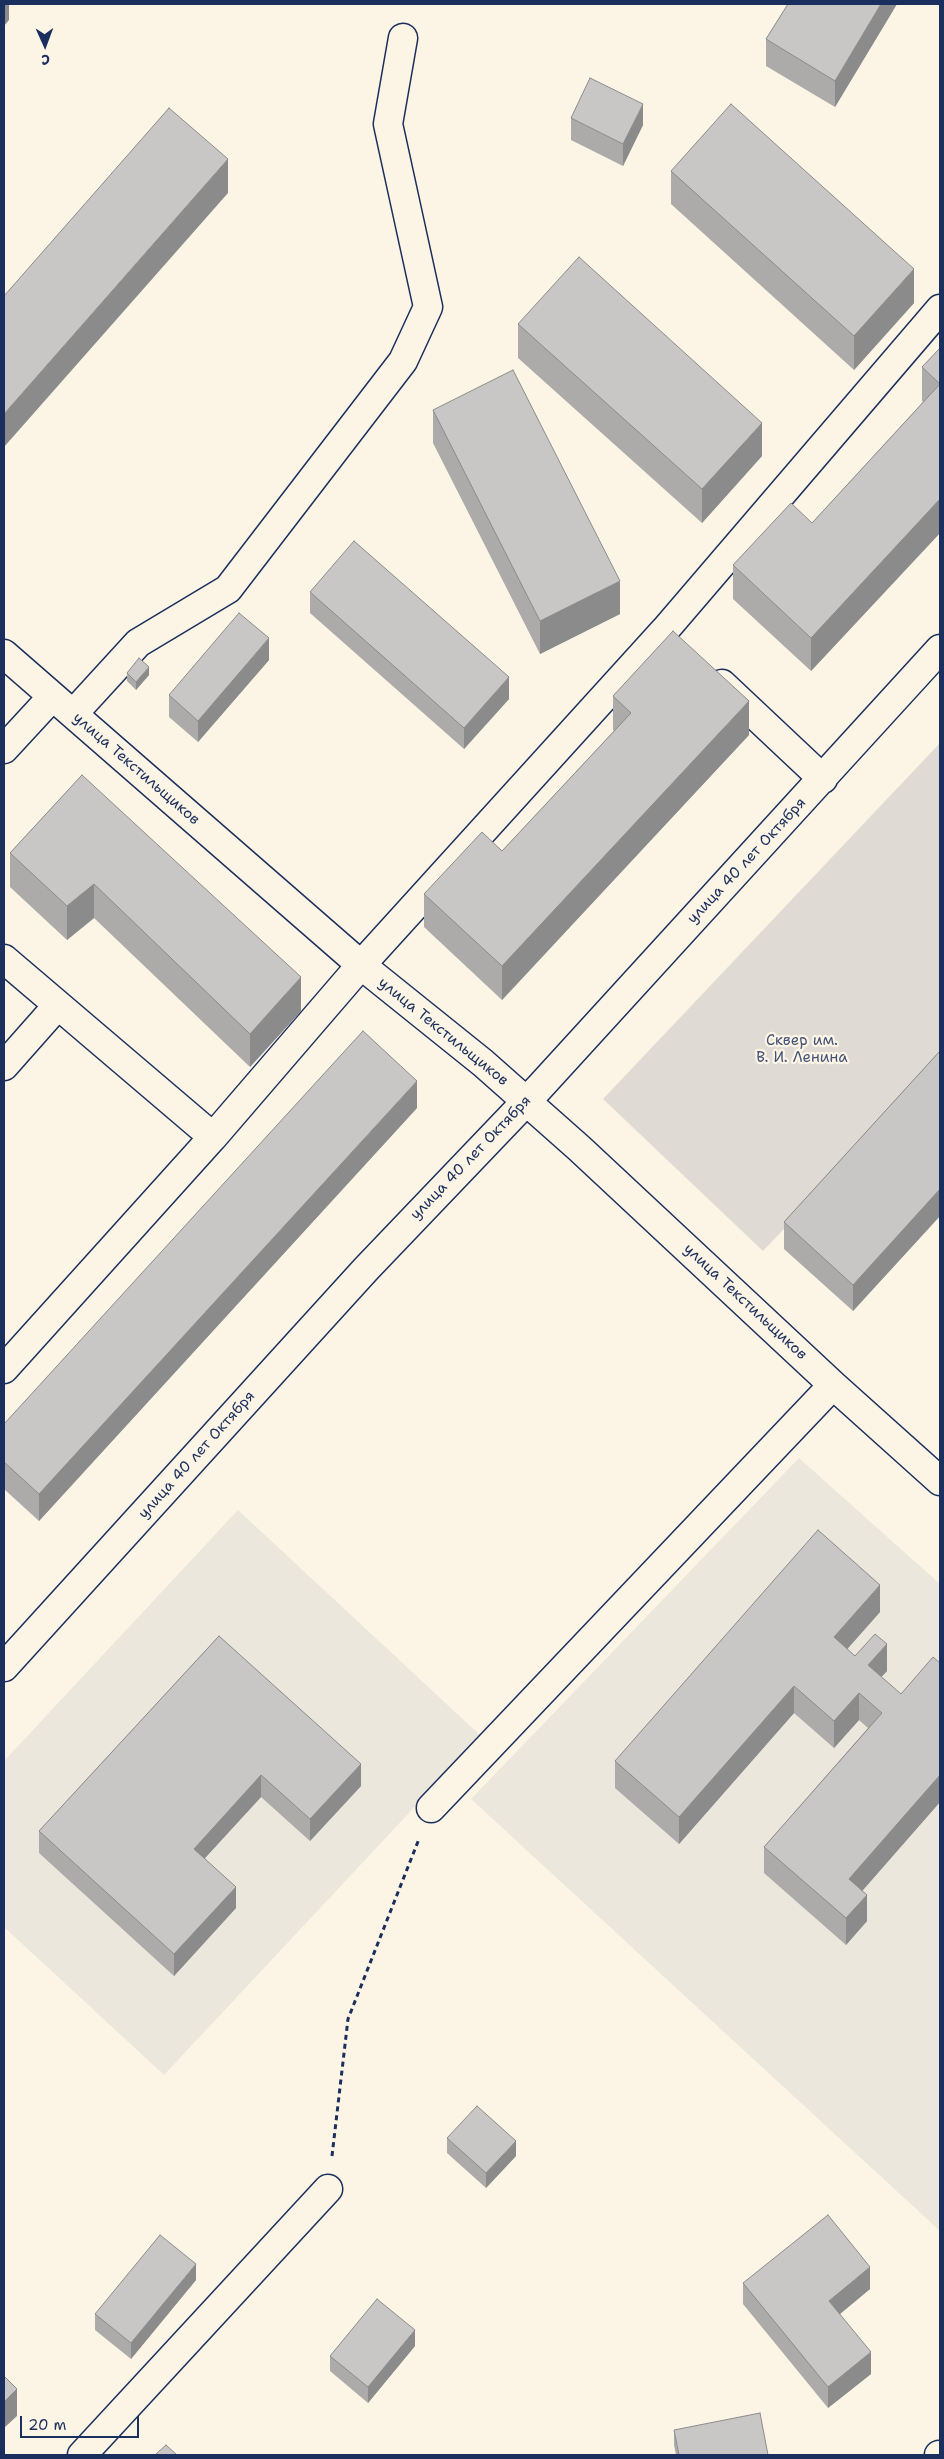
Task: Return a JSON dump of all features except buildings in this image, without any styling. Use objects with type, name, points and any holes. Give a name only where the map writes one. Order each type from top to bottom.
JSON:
[{"type":"street","points":[[4,749],[63,706],[138,643],[228,588],[403,361],[428,307],[388,124],[403,38]]},
{"type":"street","points":[[4,1369],[213,1138],[361,965],[665,630],[940,309]]},
{"type":"street","points":[[665,630],[823,778]]},
{"type":"street","name":"улица 40 лет Октября","points":[[4,1667],[366,1269],[526,1101],[940,649]]},
{"type":"street","name":"улица Текстильщиков","points":[[4,654],[361,965],[483,1063],[580,1148],[833,1385],[940,1481]]},
{"type":"street","points":[[4,959],[213,1138]]},
{"type":"street","points":[[4,1066],[58,1006]]},
{"type":"street","points":[[431,1808],[833,1385]]},
{"type":"street","points":[[82,2455],[328,2189]]},
{"type":"path","points":[[328,2189],[348,2019],[431,1808]]},
{"type":"shaded area","points":[[799,1458],[940,1584],[940,2231],[471,1799]]},
{"type":"shaded area","points":[[238,1510],[481,1736],[164,2075],[4,1927],[4,1761]]},
{"type":"green space","name":"Сквер им. В. И. Ленина","points":[[940,743],[940,1065],[763,1251],[603,1099]]}]
